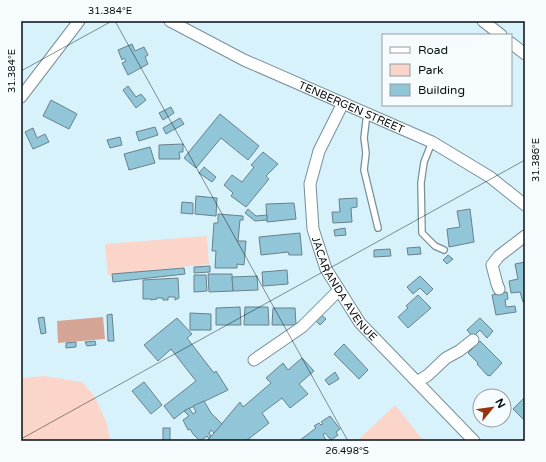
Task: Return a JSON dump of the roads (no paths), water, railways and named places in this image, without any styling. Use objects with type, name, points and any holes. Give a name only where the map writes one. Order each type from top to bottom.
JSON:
[{"type":"street","points":[[21,97],[78,21]]},
{"type":"street","name":"TENBERGEN STREET","points":[[170,21],[244,60],[432,142],[490,177],[525,205]]},
{"type":"street","points":[[483,21],[500,34]]},
{"type":"street","points":[[512,44],[525,54]]},
{"type":"street","name":"JACARANDA AVENUE","points":[[343,104],[319,151],[310,184],[313,229],[326,269],[360,323],[474,441]]},
{"type":"street","points":[[499,288],[492,265],[498,256],[525,236]]},
{"type":"street","points":[[254,360],[302,327],[339,290]]},
{"type":"street","points":[[417,382],[446,358],[473,340]]},
{"type":"lane","points":[[367,113],[364,138],[366,153],[364,170],[378,228]]},
{"type":"lane","points":[[432,142],[424,162],[421,183],[422,234],[435,246],[444,250]]}]
